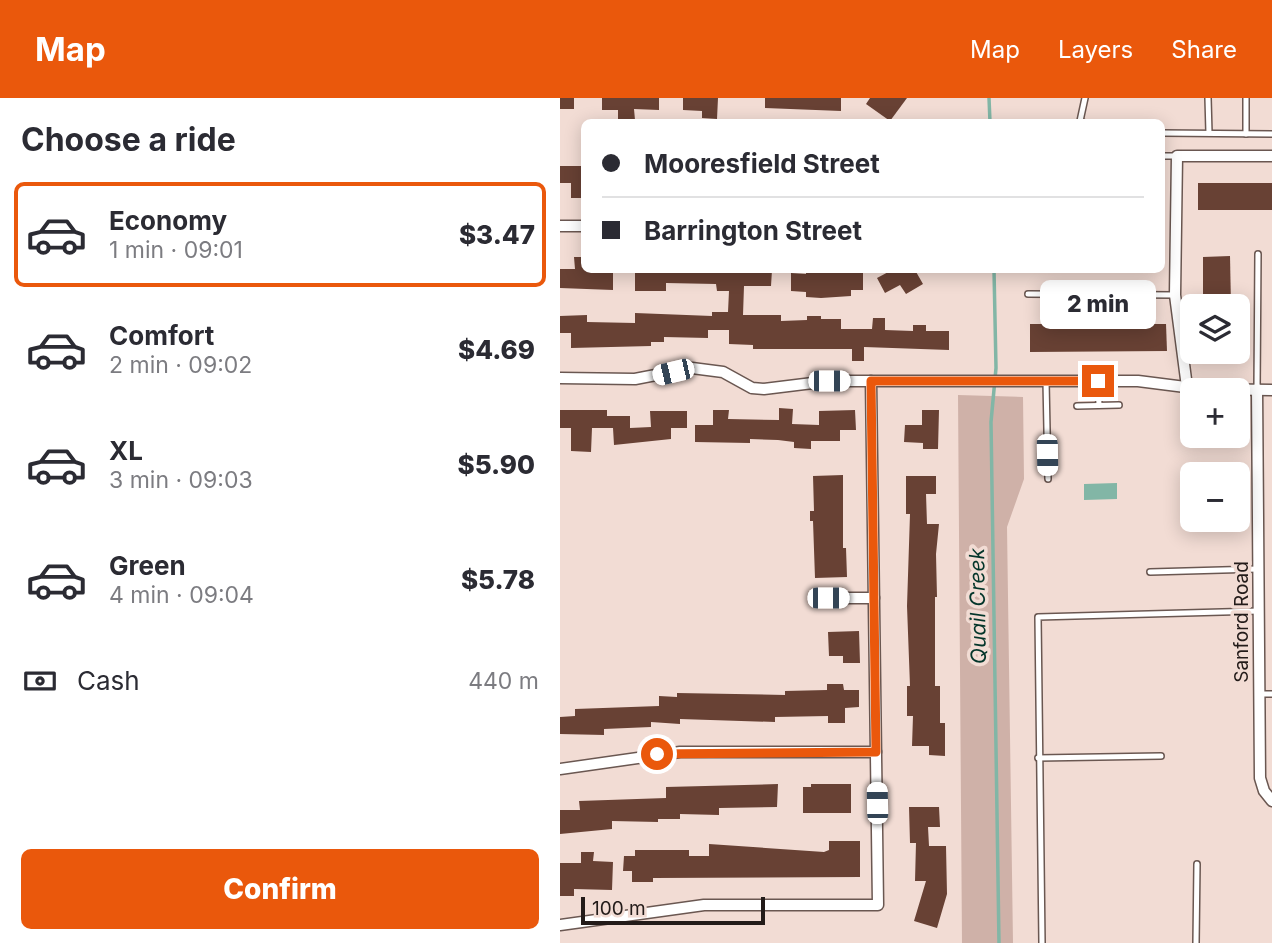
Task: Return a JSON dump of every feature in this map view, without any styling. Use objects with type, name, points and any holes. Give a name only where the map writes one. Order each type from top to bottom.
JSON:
[{"type":"street","points":[[1186,378],[1175,295],[1177,156],[1272,156]]},
{"type":"street","points":[[560,226],[581,226]]},
{"type":"street","points":[[560,378],[635,379],[692,368],[723,372],[752,388],[764,389],[829,381],[1138,381],[1180,386]]},
{"type":"street","points":[[560,925],[704,905],[878,905],[871,381]]},
{"type":"street","points":[[1250,390],[1272,390]]},
{"type":"street","name":"Sanford Road","points":[[1257,390],[1261,785],[1272,801]]},
{"type":"street","points":[[828,598],[874,598]]},
{"type":"street","points":[[560,769],[680,752],[876,752]]},
{"type":"lane","points":[[1080,119],[1085,98]]},
{"type":"lane","points":[[1208,98],[1209,133]]},
{"type":"lane","points":[[1246,98],[1246,134]]},
{"type":"lane","points":[[1165,133],[1272,134]]},
{"type":"lane","points":[[1165,156],[1177,156]]},
{"type":"lane","points":[[1257,390],[1258,254]]},
{"type":"lane","points":[[1028,294],[1175,295]]},
{"type":"lane","points":[[1046,381],[1048,479]]},
{"type":"lane","points":[[1098,381],[1099,405]]},
{"type":"lane","points":[[1077,405],[1119,405]]},
{"type":"lane","points":[[1150,572],[1258,569]]},
{"type":"lane","points":[[1042,943],[1038,617],[1259,611]]},
{"type":"lane","points":[[1259,694],[1272,694]]},
{"type":"lane","points":[[1038,758],[1161,756]]},
{"type":"lane","points":[[1196,943],[1197,864]]},
{"type":"shaded area","points":[[958,395],[1023,397],[1024,479],[1007,527],[1013,943],[962,943]]},
{"type":"water","points":[[1117,483],[1117,499],[1084,500],[1084,484]]},
{"type":"building","points":[[560,98],[574,98],[574,109],[560,109]]},
{"type":"building","points":[[602,98],[659,98],[659,110],[634,109],[635,119],[618,119],[618,110],[602,110]]},
{"type":"building","points":[[683,98],[718,98],[717,119],[702,118],[702,111],[683,110]]},
{"type":"building","points":[[765,98],[841,98],[841,111],[765,108]]},
{"type":"building","points":[[870,98],[907,98],[891,119],[887,119],[866,104]]},
{"type":"building","points":[[560,166],[581,166],[581,198],[571,198],[571,183],[560,183]]},
{"type":"building","points":[[1198,183],[1272,183],[1272,210],[1198,210]]},
{"type":"building","points":[[1230,256],[1231,294],[1203,294],[1203,257]]},
{"type":"building","points":[[574,257],[581,257],[581,273],[613,273],[613,290],[560,288],[560,269],[575,269]]},
{"type":"building","points":[[635,273],[772,273],[771,286],[744,286],[743,315],[781,315],[781,321],[807,320],[807,316],[821,316],[821,319],[841,319],[841,329],[872,329],[873,318],[885,318],[885,330],[913,331],[913,325],[926,325],[926,331],[949,331],[949,350],[864,347],[864,361],[852,361],[852,349],[753,349],[753,345],[729,344],[729,330],[708,330],[708,338],[664,337],[664,342],[651,342],[651,346],[571,348],[571,333],[560,333],[560,316],[587,315],[587,322],[635,323],[635,313],[712,316],[712,312],[728,312],[729,291],[717,291],[716,284],[666,283],[666,291],[635,291]]},
{"type":"building","points":[[791,273],[863,273],[863,290],[851,290],[851,296],[821,298],[806,297],[806,292],[791,291]]},
{"type":"building","points":[[886,273],[917,273],[923,284],[906,294],[900,285],[885,293],[877,278]]},
{"type":"building","points":[[1030,324],[1166,324],[1167,351],[1030,352]]},
{"type":"building","points":[[779,408],[793,409],[792,424],[819,425],[819,411],[855,410],[856,430],[840,430],[840,441],[811,441],[811,449],[794,448],[794,442],[778,440],[750,439],[750,443],[695,442],[695,425],[713,425],[713,410],[729,410],[728,419],[779,420]]},
{"type":"building","points":[[560,410],[607,410],[607,416],[630,416],[630,428],[651,427],[650,411],[687,411],[687,428],[671,428],[671,439],[614,445],[613,428],[592,428],[591,452],[571,451],[571,428],[560,428]]},
{"type":"building","points":[[922,410],[939,410],[938,449],[923,449],[923,443],[904,442],[905,425],[922,425]]},
{"type":"building","points":[[843,475],[843,548],[846,548],[847,577],[815,578],[813,521],[810,521],[810,511],[814,511],[813,476]]},
{"type":"building","points":[[906,476],[936,476],[936,494],[926,494],[927,524],[939,524],[936,554],[935,686],[940,686],[940,723],[945,723],[945,756],[929,755],[929,746],[912,746],[913,716],[907,716],[907,686],[910,686],[907,606],[910,514],[906,514]]},
{"type":"building","points":[[859,631],[860,663],[843,663],[843,656],[829,656],[828,632]]},
{"type":"building","points":[[827,684],[843,684],[844,690],[859,690],[859,707],[845,708],[845,723],[828,723],[828,716],[775,717],[775,722],[680,719],[680,724],[651,722],[651,727],[604,729],[604,735],[560,734],[560,717],[575,716],[575,709],[659,706],[659,696],[677,697],[677,693],[785,695],[785,691],[827,690]]},
{"type":"building","points":[[778,784],[777,807],[719,808],[719,815],[680,814],[680,819],[658,819],[658,822],[612,821],[612,829],[560,834],[560,810],[580,810],[579,801],[666,798],[666,787]]},
{"type":"building","points":[[811,784],[851,784],[851,813],[803,813],[803,787],[811,787]]},
{"type":"building","points":[[909,807],[939,807],[940,827],[928,827],[929,846],[946,846],[947,894],[937,928],[914,921],[926,881],[915,881],[916,843],[910,843]]},
{"type":"building","points":[[829,841],[860,841],[860,877],[653,878],[653,882],[632,882],[632,871],[623,871],[624,856],[635,856],[635,850],[689,850],[689,856],[709,856],[709,844],[824,852],[829,850]]},
{"type":"building","points":[[581,852],[594,852],[593,861],[613,862],[612,890],[574,889],[574,896],[560,896],[560,863],[581,863]]},
{"type":"waterway","name":"Quail Creek","points":[[989,98],[990,119]]},
{"type":"waterway","name":"Quail Creek","points":[[994,273],[996,368],[991,422],[999,943]]},
{"type":"route","points":[[657,754],[876,752],[871,381],[1098,381]]}]
